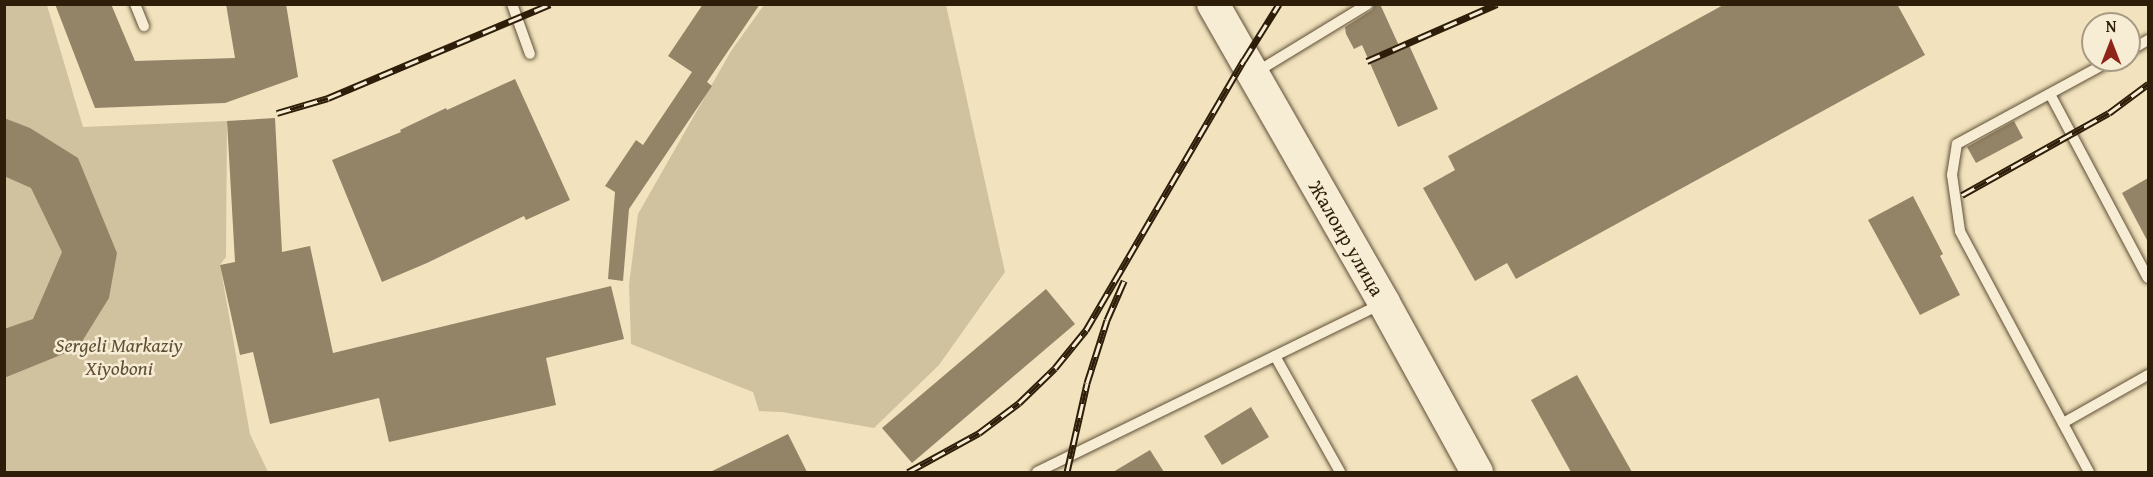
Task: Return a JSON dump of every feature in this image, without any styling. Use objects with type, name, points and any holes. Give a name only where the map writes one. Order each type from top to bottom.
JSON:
[{"type":"street","name":"Жалоир улица","points":[[1213,4],[1384,303],[1477,472]]},
{"type":"lane","points":[[135,4],[144,26]]},
{"type":"lane","points":[[513,4],[530,54]]},
{"type":"lane","points":[[1253,74],[1368,4]]},
{"type":"lane","points":[[2089,472],[1960,231],[1952,175],[1957,144],[2090,72]]},
{"type":"lane","points":[[2050,94],[2148,278]]},
{"type":"lane","points":[[1037,472],[1384,303]]},
{"type":"lane","points":[[1275,356],[1340,472]]},
{"type":"lane","points":[[2063,423],[2148,375]]},
{"type":"green space","name":"Sergeli Markaziy Xiyoboni","points":[[4,5],[47,5],[83,127],[227,121],[226,257],[220,265],[250,434],[268,472],[5,472]]},
{"type":"green space","points":[[764,5],[946,5],[1005,272],[939,365],[874,428],[782,412],[759,411],[753,392],[631,344],[629,285],[638,214],[731,51]]},
{"type":"building","points":[[55,4],[111,4],[135,61],[235,58],[226,4],[286,4],[298,77],[225,103],[95,108]]},
{"type":"building","points":[[703,4],[760,4],[707,82],[712,86],[629,209],[623,281],[608,279],[615,192],[605,186],[636,140],[643,145],[692,72],[668,56]]},
{"type":"building","points":[[1375,4],[1380,4],[1400,48],[1409,45],[1438,109],[1398,127],[1362,45],[1354,49],[1346,34],[1345,27],[1372,10]]},
{"type":"building","points":[[1725,4],[1897,4],[1925,55],[1516,279],[1507,263],[1475,281],[1423,188],[1455,170],[1448,156]]},
{"type":"building","points":[[515,79],[570,200],[526,220],[524,216],[382,282],[332,160],[401,132],[400,130],[446,108],[447,110]]},
{"type":"building","points":[[4,118],[30,128],[78,158],[117,253],[109,298],[78,348],[4,378],[4,329],[33,319],[62,252],[31,188],[4,176]]},
{"type":"building","points":[[275,118],[282,252],[310,246],[333,353],[611,286],[624,339],[546,358],[556,405],[389,442],[379,398],[270,424],[253,352],[240,355],[220,265],[235,262],[227,121]]},
{"type":"building","points":[[2014,121],[2023,138],[1976,163],[1967,147]]},
{"type":"building","points":[[2148,178],[2148,242],[2122,193]]},
{"type":"building","points":[[1913,196],[1943,254],[1940,256],[1960,295],[1920,315],[1868,220]]},
{"type":"building","points":[[1046,289],[1075,324],[912,463],[882,428]]},
{"type":"building","points":[[1577,375],[1632,472],[1571,472],[1531,400]]},
{"type":"building","points":[[1251,407],[1269,437],[1222,465],[1204,436]]},
{"type":"building","points":[[788,434],[807,472],[710,472]]},
{"type":"building","points":[[1150,450],[1164,472],[1113,472]]},
{"type":"railway","points":[[277,113],[328,98],[550,4]]},
{"type":"railway","points":[[908,472],[979,433],[1019,403],[1055,368],[1086,330],[1279,4]]},
{"type":"railway","points":[[1367,61],[1497,4]]},
{"type":"railway","points":[[1962,195],[2109,113],[2148,84]]},
{"type":"railway","points":[[1067,472],[1087,383],[1107,320],[1124,281]]}]
